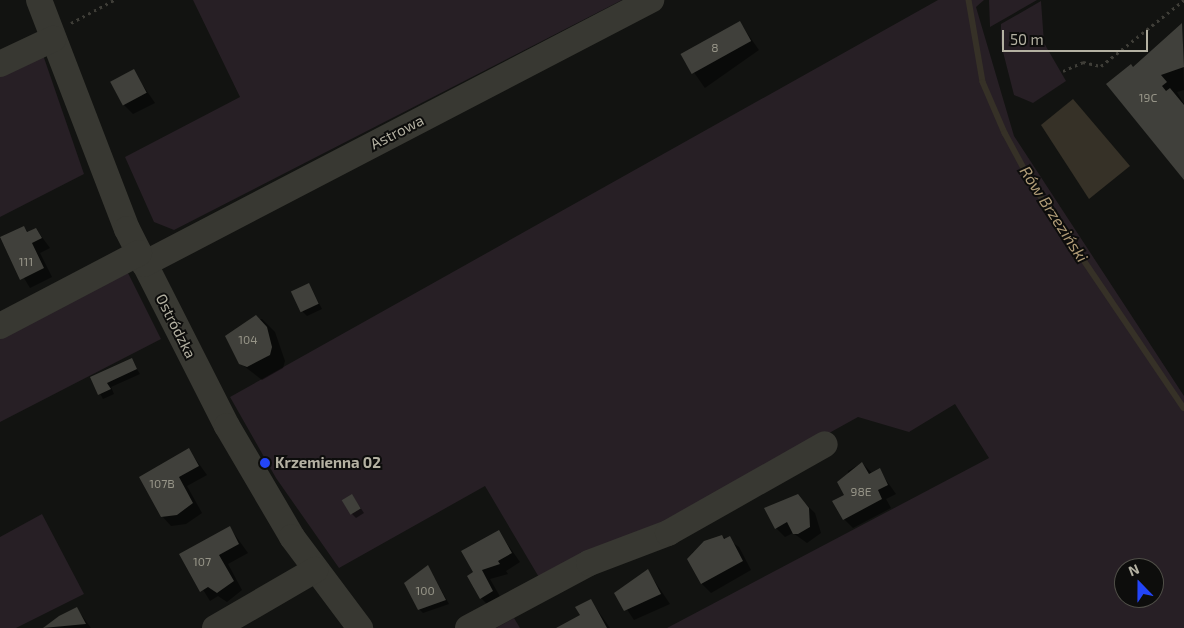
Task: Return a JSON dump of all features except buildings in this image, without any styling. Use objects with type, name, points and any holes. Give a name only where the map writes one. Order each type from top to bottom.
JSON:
[{"type":"street","name":"Ostródzka","points":[[38,0],[141,259],[253,474],[315,570],[360,628]]},
{"type":"street","name":"Astrowa","points":[[0,326],[141,259],[651,0]]},
{"type":"street","points":[[0,64],[51,35]]},
{"type":"street","points":[[468,628],[589,563],[668,533],[825,444]]},
{"type":"street","points":[[215,628],[315,570]]},
{"type":"path","points":[[51,35],[114,0]]},
{"type":"path","points":[[1063,71],[1083,62],[1101,66],[1184,0]]},
{"type":"shaded area","points":[[193,0],[622,0],[174,230],[154,222],[125,157],[240,97]]},
{"type":"shaded area","points":[[938,0],[984,0],[976,7],[1014,136],[1184,396],[1184,628],[667,628],[989,458],[955,404],[909,432],[858,417],[656,529],[540,579],[485,486],[339,568],[276,478],[230,397]]},
{"type":"shaded area","points":[[989,0],[1037,0],[990,27]]},
{"type":"shaded area","points":[[1041,1],[1044,43],[1066,81],[1033,103],[1014,95],[1001,44],[1001,24]]},
{"type":"shaded area","points":[[42,52],[84,174],[0,217],[0,72]]},
{"type":"shaded area","points":[[1073,99],[1130,166],[1089,199],[1041,125]]},
{"type":"shaded area","points":[[126,269],[161,339],[0,422],[0,333]]},
{"type":"shaded area","points":[[42,514],[84,594],[16,628],[0,628],[0,537]]},
{"type":"shaded area","points":[[514,618],[520,628],[496,628]]},
{"type":"waterway","name":"Rów Brzeziński","points":[[969,0],[983,82],[1005,133],[1033,185],[1184,408]]},
{"type":"place","name":"Krzemienna 02","points":[[265,463]]}]
